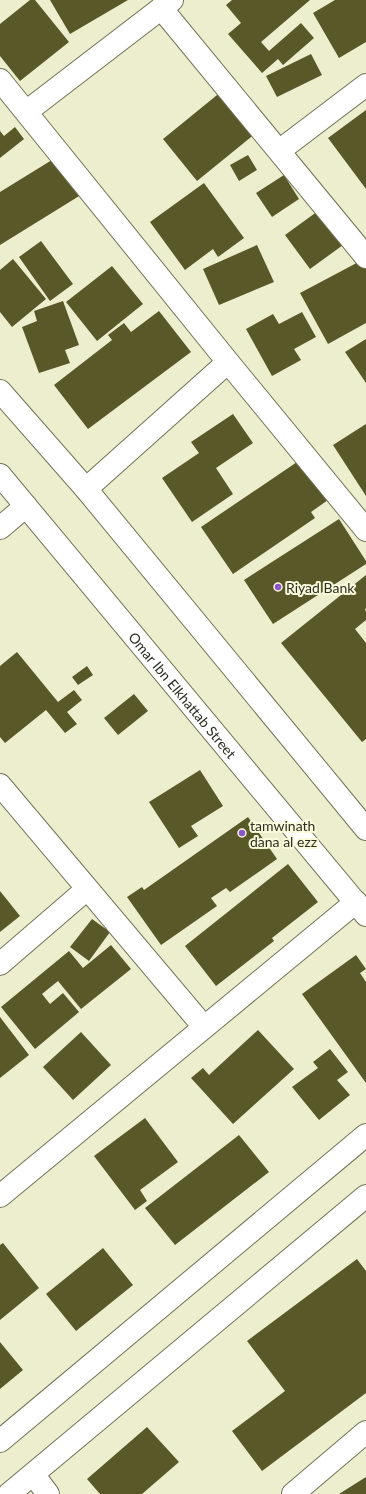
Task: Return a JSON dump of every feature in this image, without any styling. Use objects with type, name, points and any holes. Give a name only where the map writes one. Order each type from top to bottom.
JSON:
[{"type":"street","points":[[26,112],[167,4],[279,151],[366,257]]},
{"type":"street","points":[[0,80],[366,530]]},
{"type":"street","points":[[279,151],[366,85]]},
{"type":"street","points":[[86,489],[228,362]]},
{"type":"street","points":[[0,391],[86,489],[366,829]]},
{"type":"street","name":"Omar Ibn Elkhattab Street","points":[[0,475],[361,909]]},
{"type":"street","points":[[0,528],[26,506]]},
{"type":"street","points":[[0,785],[204,1027]]},
{"type":"street","points":[[0,964],[87,889]]},
{"type":"street","points":[[0,1196],[204,1027],[361,909]]},
{"type":"street","points":[[0,1441],[366,1135]]},
{"type":"street","points":[[9,1494],[366,1196]]},
{"type":"street","points":[[293,1494],[366,1432]]},
{"type":"street","points":[[33,1474],[48,1494]]},
{"type":"building","points":[[30,0],[35,0],[69,42],[20,81],[0,56],[0,24]]},
{"type":"building","points":[[50,0],[128,0],[70,34]]},
{"type":"building","points":[[232,0],[310,0],[261,42],[269,51],[301,23],[314,38],[283,65],[278,59],[262,73],[228,34],[241,23],[226,5]]},
{"type":"building","points":[[335,0],[366,0],[366,42],[339,58],[313,13]]},
{"type":"building","points":[[311,54],[322,75],[277,97],[266,76]]},
{"type":"building","points":[[222,91],[256,133],[197,181],[163,139]]},
{"type":"building","points":[[366,110],[366,189],[328,138]]},
{"type":"building","points":[[15,127],[24,139],[0,158],[0,131],[4,136]]},
{"type":"building","points":[[60,155],[84,193],[0,245],[0,192]]},
{"type":"building","points":[[248,155],[257,170],[239,181],[230,165]]},
{"type":"building","points":[[284,175],[299,199],[272,217],[256,193]]},
{"type":"building","points":[[204,183],[244,238],[218,257],[213,249],[185,270],[150,222]]},
{"type":"building","points":[[318,211],[343,245],[310,269],[285,235]]},
{"type":"building","points":[[41,241],[73,284],[50,301],[19,257]]},
{"type":"building","points":[[257,245],[274,282],[219,305],[203,269]]},
{"type":"building","points":[[366,258],[366,323],[328,344],[300,293]]},
{"type":"building","points":[[13,259],[46,299],[12,327],[0,312],[0,270]]},
{"type":"building","points":[[112,266],[143,304],[97,341],[66,302]]},
{"type":"building","points":[[63,301],[79,345],[65,350],[70,363],[39,373],[22,327],[37,321],[34,311]]},
{"type":"building","points":[[159,311],[191,352],[88,429],[54,385],[112,340],[108,335],[124,323],[131,332]]},
{"type":"building","points":[[302,312],[316,337],[294,349],[301,360],[272,376],[246,329],[273,314],[279,324]]},
{"type":"building","points":[[366,339],[366,383],[345,352]]},
{"type":"building","points":[[233,414],[253,443],[216,468],[233,494],[192,522],[162,478],[199,453],[191,442]]},
{"type":"building","points":[[366,424],[366,496],[333,445]]},
{"type":"building","points":[[300,460],[328,500],[311,512],[315,518],[233,574],[201,527]]},
{"type":"building","points":[[339,519],[366,561],[366,564],[273,624],[244,580]]},
{"type":"building","points":[[366,575],[366,620],[355,629],[366,643],[366,739],[362,742],[281,643]]},
{"type":"building","points":[[17,652],[58,702],[74,690],[82,700],[67,712],[77,724],[65,733],[46,710],[5,743],[0,737],[0,666]]},
{"type":"building","points":[[87,666],[93,675],[78,685],[72,677]]},
{"type":"building","points":[[134,694],[148,711],[118,735],[104,718]]},
{"type":"building","points":[[200,770],[223,806],[191,826],[198,836],[179,848],[149,802]]},
{"type":"building","points":[[248,817],[277,859],[230,892],[226,888],[211,898],[217,906],[161,945],[127,897],[142,887],[144,890]]},
{"type":"building","points":[[288,864],[318,902],[272,938],[274,941],[216,986],[185,946]]},
{"type":"building","points":[[0,891],[20,916],[0,932]]},
{"type":"building","points":[[92,919],[110,932],[89,961],[70,947]]},
{"type":"building","points":[[111,945],[131,969],[81,1009],[58,981],[42,994],[50,1004],[63,993],[79,1012],[35,1049],[1,1007],[69,951],[83,968]]},
{"type":"building","points":[[356,955],[366,969],[360,973],[366,982],[366,1083],[302,994]]},
{"type":"building","points":[[0,1017],[29,1055],[0,1078]]},
{"type":"building","points":[[258,1030],[294,1069],[233,1124],[191,1078],[203,1068],[209,1075]]},
{"type":"building","points":[[81,1032],[111,1065],[73,1100],[43,1067]]},
{"type":"building","points":[[330,1049],[348,1072],[337,1080],[350,1095],[319,1120],[292,1087],[318,1068],[313,1062]]},
{"type":"building","points":[[145,1118],[178,1162],[140,1190],[147,1201],[135,1210],[94,1156]]},
{"type":"building","points":[[239,1135],[269,1172],[175,1245],[145,1208]]},
{"type":"building","points":[[3,1243],[39,1288],[0,1320],[0,1245]]},
{"type":"building","points":[[103,1248],[133,1285],[76,1331],[46,1294]]},
{"type":"building","points":[[357,1259],[366,1271],[366,1393],[262,1471],[232,1431],[285,1391],[247,1341]]},
{"type":"building","points":[[0,1342],[23,1370],[0,1389]]},
{"type":"building","points":[[147,1427],[179,1462],[142,1494],[100,1494],[87,1479]]},
{"type":"building","points":[[366,1477],[366,1494],[339,1494]]},
{"type":"place","name":"Riyad Bank","points":[[278,587]]},
{"type":"place","name":"tamwinath dana al ezz","points":[[242,833]]}]
